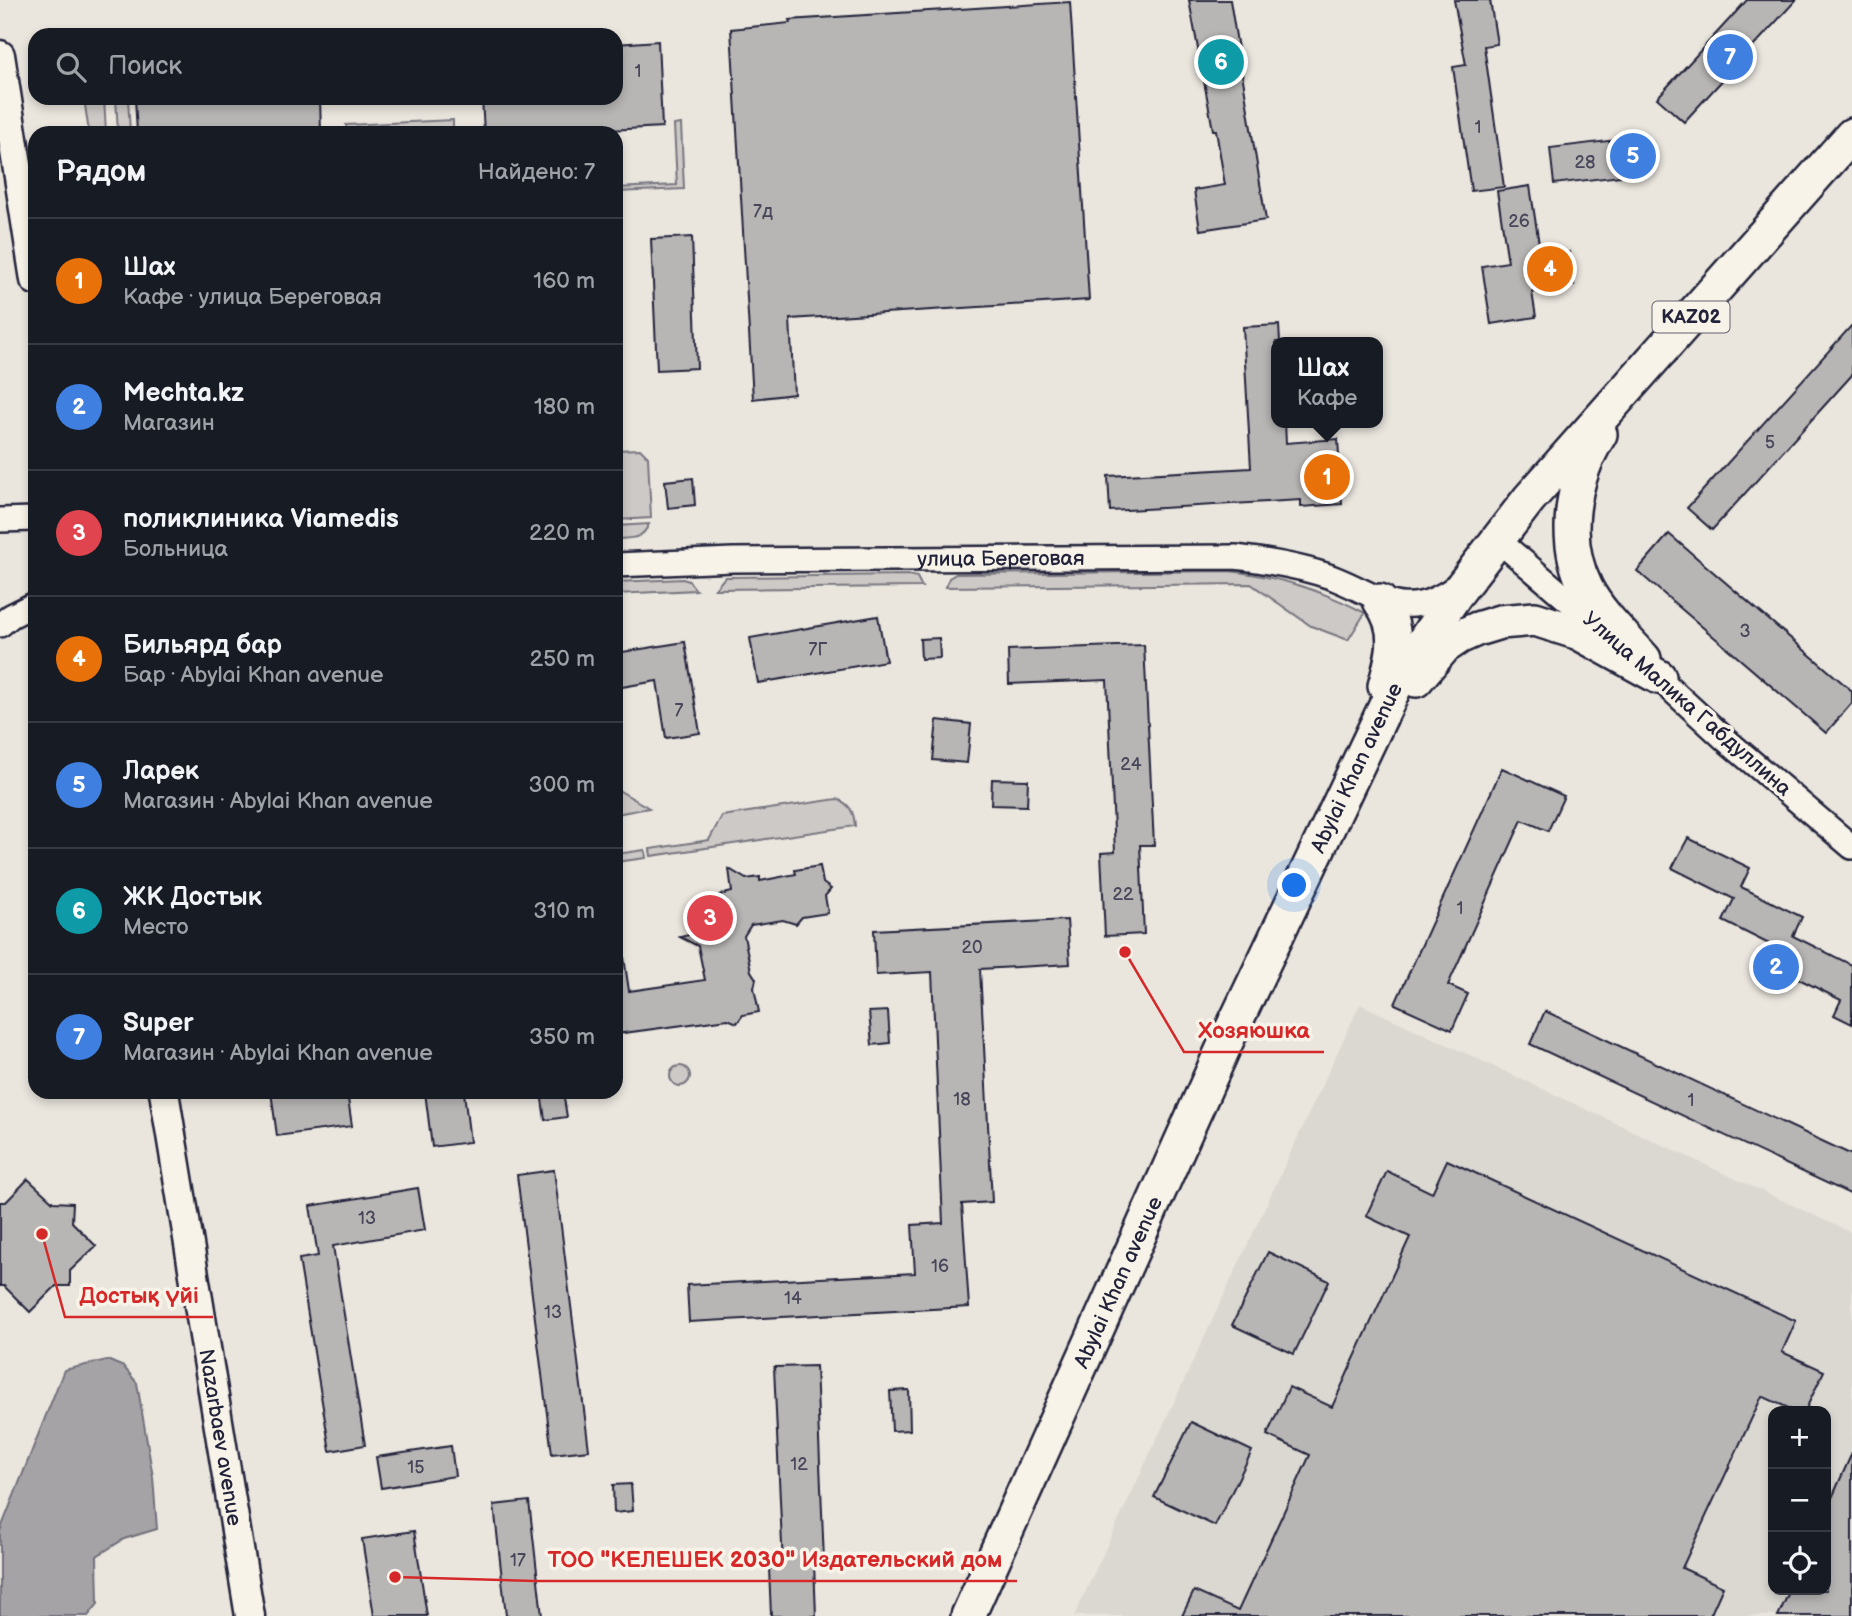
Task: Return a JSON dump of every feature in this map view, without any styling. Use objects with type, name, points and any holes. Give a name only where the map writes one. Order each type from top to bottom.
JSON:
[{"type":"highway","name":"Abylai Khan avenue","points":[[968,1616],[1220,1055],[1400,676],[1434,623],[1529,499],[1852,135]]},
{"type":"highway","points":[[1630,385],[1596,440],[1585,466],[1574,502],[1571,540],[1587,589],[1597,605],[1659,677]]},
{"type":"highway","points":[[1369,738],[1384,691],[1394,643],[1392,621],[1380,601]]},
{"type":"highway","points":[[1369,738],[1444,647],[1477,629],[1500,622],[1535,619],[1563,626],[1659,677]]},
{"type":"main road","points":[[0,55],[28,235]]},
{"type":"main road","name":"Nazarbaev avenue","points":[[165,1099],[250,1616]]},
{"type":"street","points":[[0,520],[28,519]]},
{"type":"street","name":"Улица Малика Габдуллина","points":[[1498,540],[1852,847]]},
{"type":"street","name":"улица Береговая","points":[[623,565],[733,559],[1235,556],[1307,569],[1333,578],[1380,601]]},
{"type":"street","points":[[1380,601],[1407,605],[1428,602],[1441,597],[1468,577]]},
{"type":"street","points":[[0,625],[28,608]]},
{"type":"shaded area","points":[[85,105],[104,105],[106,126],[88,126]]},
{"type":"shaded area","points":[[116,105],[128,105],[130,126],[118,126]]},
{"type":"shaded area","points":[[453,120],[453,126],[346,125]]},
{"type":"shaded area","points":[[681,124],[684,189],[623,192],[623,188],[677,185],[674,125]]},
{"type":"shaded area","points":[[640,449],[648,457],[651,518],[623,520],[623,450]]},
{"type":"shaded area","points":[[649,524],[640,536],[623,539],[623,526]]},
{"type":"shaded area","points":[[1228,571],[1299,585],[1365,613],[1348,640],[1311,626],[1251,584],[946,587],[949,578],[956,574]]},
{"type":"shaded area","points":[[725,577],[917,577],[922,587],[715,589]]},
{"type":"shaded area","points":[[683,579],[689,581],[696,590],[623,594],[623,582]]},
{"type":"shaded area","points":[[623,793],[649,808],[623,813]]},
{"type":"shaded area","points":[[837,799],[850,809],[855,826],[651,856],[650,849],[709,840],[722,816]]},
{"type":"shaded area","points":[[645,850],[646,858],[623,861],[623,853]]},
{"type":"shaded area","points":[[1360,1004],[1852,1233],[1852,1616],[1074,1616]]},
{"type":"shaded area","points":[[680,1066],[687,1069],[690,1076],[687,1083],[680,1086],[673,1083],[670,1076],[673,1069]]},
{"type":"shaded area","points":[[107,1360],[124,1367],[137,1383],[153,1477],[157,1529],[124,1539],[97,1556],[98,1604],[88,1616],[0,1616],[0,1531],[64,1370]]},
{"type":"building","points":[[1189,0],[1230,0],[1266,220],[1200,230],[1194,190],[1225,185]]},
{"type":"building","points":[[1454,0],[1490,0],[1497,44],[1484,46],[1504,187],[1471,191],[1453,67],[1466,65]]},
{"type":"building","points":[[1747,0],[1796,0],[1684,122],[1657,98]]},
{"type":"building","points":[[1070,2],[1089,300],[790,319],[794,394],[753,399],[731,29],[790,23],[789,20]]},
{"type":"building","points":[[658,41],[662,127],[623,129],[623,126],[484,126],[482,105],[623,105],[623,44]]},
{"type":"building","points":[[135,105],[320,105],[321,126],[137,126]]},
{"type":"building","points":[[1616,140],[1621,176],[1554,184],[1550,148]]},
{"type":"building","points":[[1530,186],[1541,257],[1569,252],[1574,285],[1532,292],[1536,317],[1491,324],[1482,266],[1508,262],[1497,191]]},
{"type":"building","points":[[692,237],[697,368],[657,370],[651,239]]},
{"type":"building","points":[[1279,325],[1280,337],[1271,337],[1271,428],[1285,428],[1286,443],[1338,439],[1342,504],[1301,507],[1301,500],[1110,511],[1108,476],[1251,468],[1243,327]]},
{"type":"building","points":[[1852,325],[1852,375],[1712,530],[1687,508]]},
{"type":"building","points":[[693,478],[695,505],[668,508],[665,481]]},
{"type":"building","points":[[1669,534],[1852,691],[1852,703],[1826,733],[1637,571]]},
{"type":"building","points":[[878,616],[886,661],[758,683],[750,638]]},
{"type":"building","points":[[939,638],[940,658],[921,659],[920,639]]},
{"type":"building","points":[[685,642],[700,733],[666,738],[657,681],[623,687],[623,652]]},
{"type":"building","points":[[1144,645],[1154,845],[1140,845],[1144,934],[1105,936],[1101,853],[1115,852],[1107,680],[1009,684],[1008,650]]},
{"type":"building","points":[[937,720],[971,724],[967,763],[933,760]]},
{"type":"building","points":[[1502,768],[1564,796],[1548,831],[1522,820],[1448,985],[1468,994],[1452,1030],[1395,1004]]},
{"type":"building","points":[[992,779],[1028,780],[1027,806],[991,805]]},
{"type":"building","points":[[1688,838],[1750,868],[1741,887],[1802,917],[1793,936],[1852,965],[1852,1024],[1834,1015],[1841,1000],[1777,968],[1785,952],[1723,921],[1734,899],[1672,868]]},
{"type":"building","points":[[820,866],[823,883],[831,889],[825,896],[828,913],[802,917],[796,924],[783,920],[751,925],[744,936],[751,971],[756,979],[754,988],[759,1012],[743,1015],[737,1023],[728,1019],[623,1033],[623,957],[629,991],[705,980],[698,946],[680,937],[706,931],[705,912],[711,900],[732,892],[729,869],[746,879],[760,877],[760,881],[796,874],[795,870]]},
{"type":"building","points":[[1067,920],[1070,964],[980,969],[992,1202],[962,1204],[969,1307],[689,1322],[687,1285],[915,1273],[912,1225],[943,1223],[932,972],[876,975],[874,930]]},
{"type":"building","points":[[888,1011],[890,1043],[872,1045],[869,1012]]},
{"type":"building","points":[[1545,1011],[1852,1155],[1852,1195],[1530,1044]]},
{"type":"building","points":[[272,1099],[348,1099],[352,1126],[277,1136]]},
{"type":"building","points":[[426,1099],[465,1099],[470,1142],[432,1147]]},
{"type":"building","points":[[542,1099],[564,1099],[567,1117],[545,1120]]},
{"type":"building","points":[[1447,1160],[1796,1321],[1782,1352],[1824,1371],[1807,1406],[1784,1406],[1762,1396],[1682,1568],[1723,1587],[1710,1616],[1182,1616],[1194,1591],[1238,1611],[1310,1455],[1267,1435],[1289,1387],[1332,1407],[1410,1237],[1366,1216],[1387,1171],[1432,1193]]},
{"type":"building","points":[[554,1170],[589,1450],[552,1454],[517,1175]]},
{"type":"building","points":[[28,1179],[53,1202],[73,1203],[72,1222],[96,1246],[70,1271],[70,1286],[56,1286],[30,1312],[4,1286],[0,1286],[0,1202],[6,1202]]},
{"type":"building","points":[[418,1188],[425,1230],[333,1246],[365,1445],[330,1451],[299,1259],[318,1256],[310,1206]]},
{"type":"building","points":[[1268,1252],[1329,1281],[1294,1354],[1232,1325]]},
{"type":"building","points":[[816,1366],[824,1561],[814,1562],[816,1616],[771,1616],[769,1568],[783,1567],[774,1367]]},
{"type":"building","points":[[909,1390],[910,1430],[892,1431],[890,1391]]},
{"type":"building","points":[[1191,1422],[1252,1451],[1215,1526],[1154,1497]]},
{"type":"building","points":[[451,1446],[455,1476],[381,1488],[376,1457]]},
{"type":"building","points":[[1852,1453],[1852,1616],[1778,1616],[1788,1595],[1831,1595],[1831,1500]]},
{"type":"building","points":[[631,1484],[633,1511],[614,1513],[613,1485]]},
{"type":"building","points":[[529,1501],[542,1616],[506,1616],[494,1505]]},
{"type":"building","points":[[414,1531],[427,1616],[374,1616],[362,1539]]},
{"type":"place","name":"Super","points":[[1730,57]]},
{"type":"place","name":"ЖК Достык","points":[[1221,62]]},
{"type":"place","name":"Ларек","points":[[1633,156]]},
{"type":"place","name":"Бильярд бар","points":[[1550,269]]},
{"type":"place","name":"Шах","points":[[1327,477]]},
{"type":"place","name":"поликлиника Viamedis","points":[[710,918]]},
{"type":"place","name":"Хозяюшка","points":[[1125,952]]},
{"type":"place","name":"Mechta.kz","points":[[1776,967]]},
{"type":"place","name":"Достық үйі","points":[[42,1234]]},
{"type":"place","name":"ТОО \"КЕЛЕШЕК 2030\" Издательский дом","points":[[395,1577]]}]
